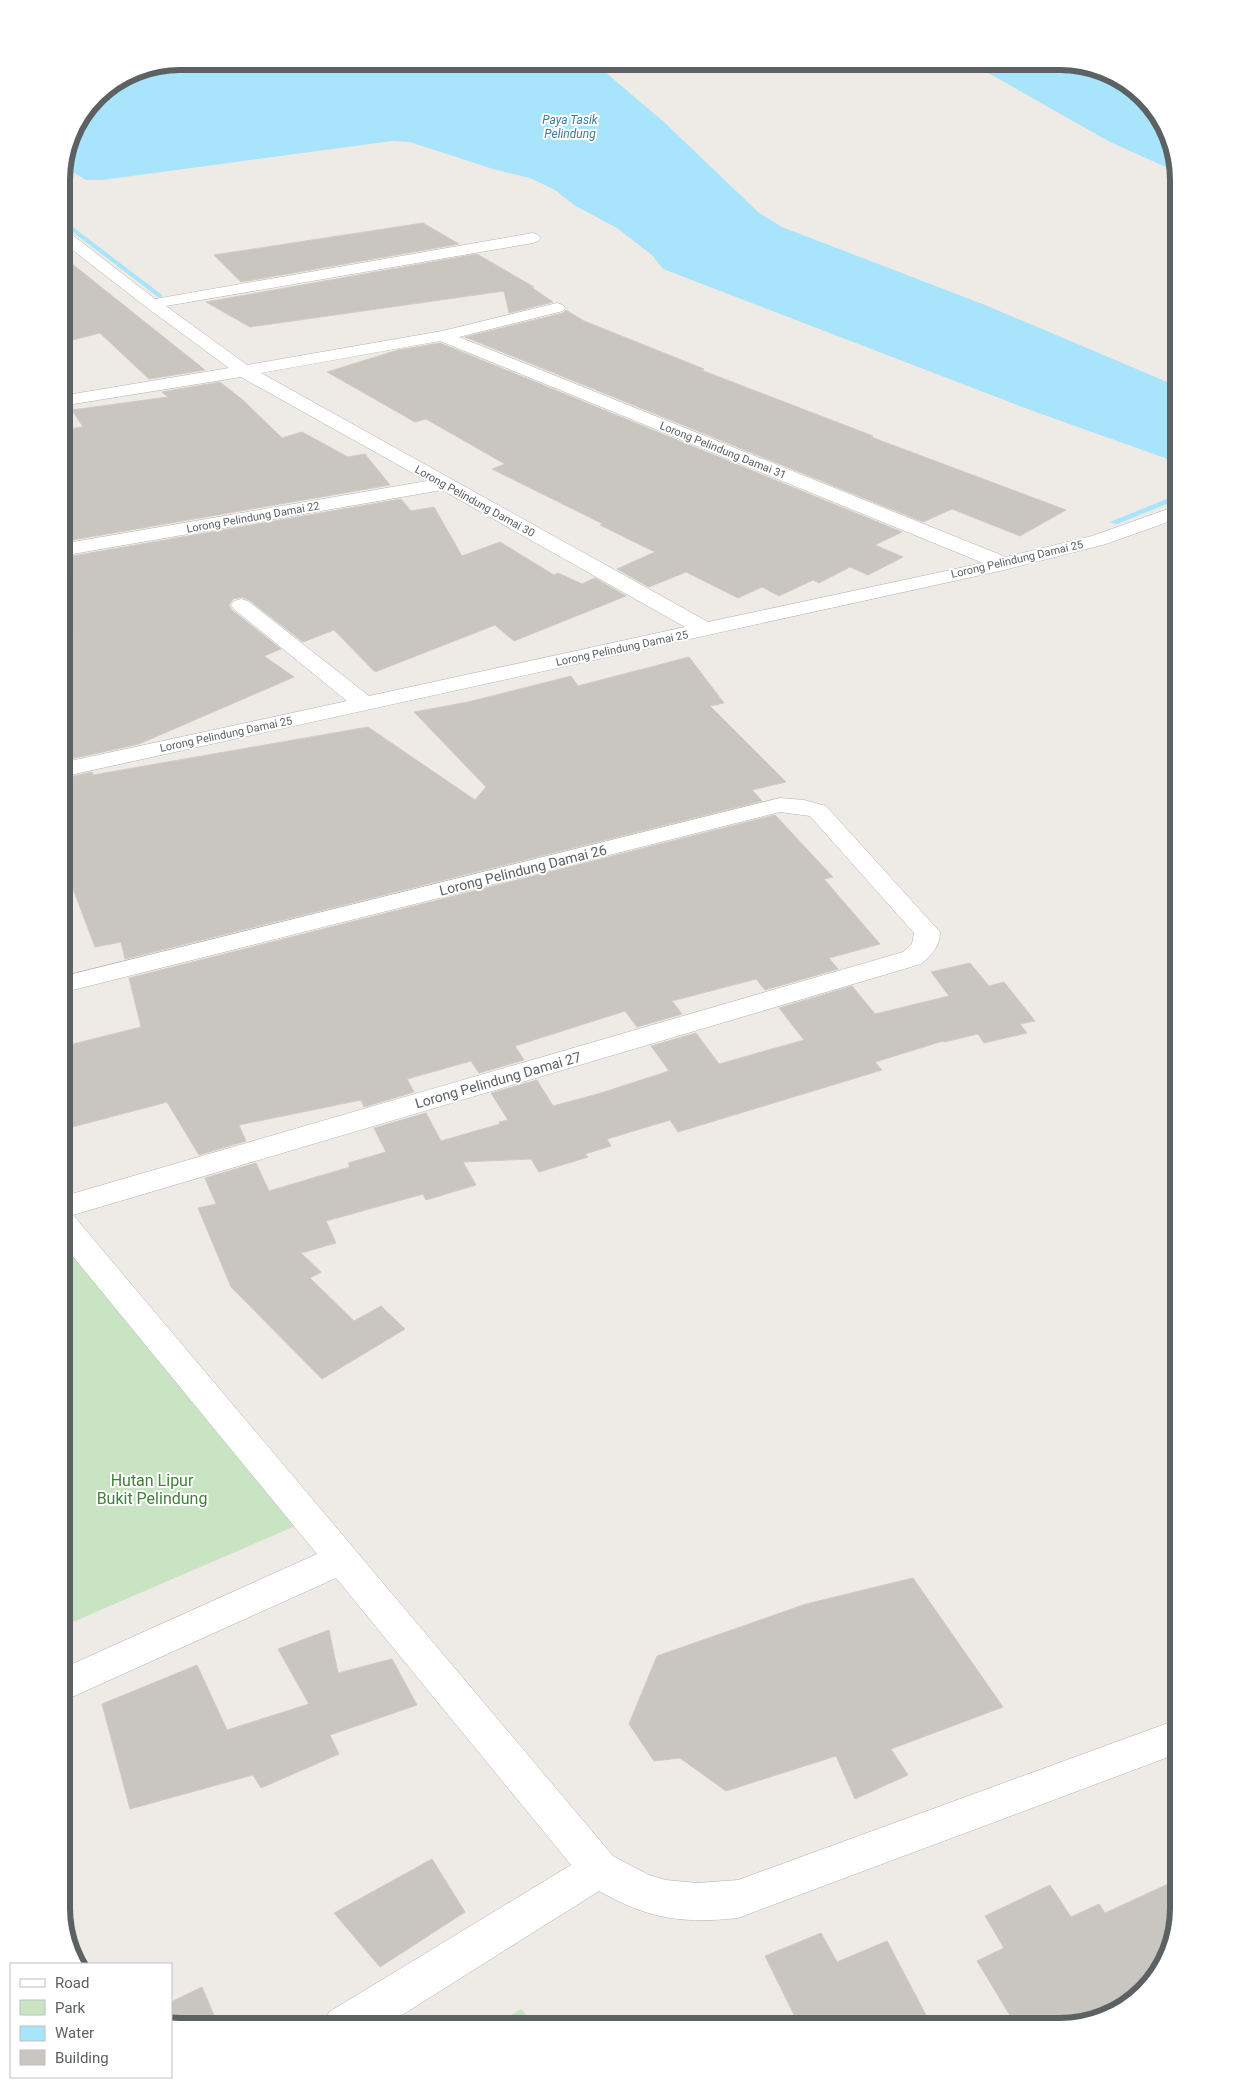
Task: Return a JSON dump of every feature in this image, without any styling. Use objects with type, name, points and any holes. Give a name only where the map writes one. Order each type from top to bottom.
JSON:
[{"type":"street","points":[[152,304],[533,238]]},
{"type":"street","name":"Lorong Pelindung Damai 30","points":[[70,239],[152,304],[244,371],[706,630]]},
{"type":"street","points":[[70,400],[442,336],[557,308]]},
{"type":"street","name":"Lorong Pelindung Damai 31","points":[[442,336],[1004,564]]},
{"type":"street","name":"Lorong Pelindung Damai 22","points":[[70,549],[444,484]]},
{"type":"street","name":"Lorong Pelindung Damai 25","points":[[70,768],[1004,564],[1099,540],[1170,514]]},
{"type":"street","points":[[241,605],[365,704]]},
{"type":"street","name":"Lorong Pelindung Damai 26","points":[[70,984],[787,805],[808,807],[818,811],[927,932],[928,942]]},
{"type":"street","name":"Lorong Pelindung Damai 27","points":[[70,1205],[912,958],[928,942]]},
{"type":"street","points":[[70,1233],[599,1869],[632,1888],[668,1901],[702,1903],[738,1899],[1170,1739]]},
{"type":"street","points":[[70,1682],[342,1559]]},
{"type":"street","points":[[357,2018],[599,1869]]},
{"type":"green space","name":"Hutan Lipur Bukit Pelindung","points":[[70,1253],[300,1524],[70,1623]]},
{"type":"green space","points":[[521,2009],[529,2018],[507,2018]]},
{"type":"water","name":"Paya Tasik Pelindung","points":[[180,70],[603,70],[664,122],[759,213],[782,227],[985,305],[1170,383],[1170,460],[1033,411],[663,269],[652,255],[617,228],[574,205],[555,190],[530,178],[493,169],[410,142],[392,141],[102,180],[86,180],[70,170],[78,138],[93,113],[107,97],[125,85],[138,78],[159,72]]},
{"type":"water","points":[[983,70],[1067,70],[1081,72],[1109,81],[1133,97],[1143,107],[1159,131],[1169,168],[1110,142]]},
{"type":"building","points":[[423,223],[459,244],[241,282],[214,255]]},
{"type":"building","points":[[477,254],[534,287],[531,287],[553,302],[509,313],[504,291],[250,327],[206,302]]},
{"type":"building","points":[[70,262],[205,370],[149,379],[100,333],[72,340],[70,338]]},
{"type":"building","points":[[566,310],[584,321],[704,369],[701,370],[873,436],[871,437],[1066,510],[1020,536],[952,509],[923,522],[465,337],[563,313]]},
{"type":"building","points":[[440,343],[902,532],[875,545],[903,557],[868,575],[850,567],[819,583],[813,580],[779,596],[762,587],[738,598],[686,572],[649,587],[617,569],[655,552],[492,469],[505,464],[426,419],[415,422],[327,372],[398,350]]},
{"type":"building","points":[[220,382],[244,401],[282,438],[302,432],[348,457],[365,454],[390,485],[70,540],[70,429],[83,427],[72,410],[168,397],[162,392]]},
{"type":"building","points":[[401,499],[411,511],[434,507],[462,556],[500,542],[554,575],[558,573],[582,584],[595,578],[626,596],[514,641],[495,625],[375,672],[334,630],[303,642],[249,600],[242,597],[233,599],[229,605],[232,610],[281,649],[264,656],[294,677],[139,744],[70,759],[70,556]]},
{"type":"building","points":[[689,657],[724,703],[710,706],[786,782],[752,790],[762,801],[125,959],[121,942],[95,947],[70,881],[70,777],[92,772],[93,775],[368,727],[475,800],[486,787],[414,712],[468,702],[571,676],[578,686]]},
{"type":"building","points":[[775,815],[833,877],[824,879],[880,944],[829,958],[838,969],[765,990],[756,979],[672,1001],[682,1014],[637,1027],[625,1011],[515,1046],[524,1060],[479,1073],[471,1061],[407,1079],[414,1092],[364,1107],[361,1100],[239,1125],[246,1141],[199,1155],[167,1102],[70,1128],[70,1045],[141,1027],[129,978]]},
{"type":"building","points":[[970,963],[989,986],[1004,982],[1035,1021],[1020,1024],[1027,1033],[984,1043],[978,1034],[943,1041],[875,1062],[882,1070],[678,1132],[670,1120],[607,1139],[611,1146],[585,1154],[588,1157],[539,1172],[531,1159],[463,1162],[476,1185],[426,1200],[423,1194],[326,1221],[336,1243],[301,1253],[321,1272],[310,1278],[354,1321],[381,1306],[405,1329],[322,1379],[231,1287],[198,1208],[216,1204],[205,1178],[256,1163],[269,1191],[350,1167],[348,1163],[386,1152],[374,1128],[426,1113],[441,1141],[508,1120],[491,1093],[537,1080],[553,1106],[601,1093],[669,1071],[651,1046],[696,1033],[719,1064],[804,1040],[779,1008],[852,986],[875,1014],[949,996],[931,972]]},
{"type":"building","points":[[913,1578],[1003,1707],[891,1749],[908,1775],[855,1799],[836,1756],[726,1791],[680,1758],[654,1761],[629,1724],[657,1656],[806,1604]]},
{"type":"building","points":[[329,1630],[338,1673],[392,1659],[417,1705],[330,1735],[339,1754],[261,1788],[253,1775],[130,1809],[102,1704],[197,1665],[227,1730],[309,1704],[278,1649]]},
{"type":"building","points":[[432,1859],[465,1912],[380,1967],[334,1913]]},
{"type":"building","points":[[1170,1883],[1168,1929],[1159,1957],[1143,1981],[1133,1991],[1109,2007],[1081,2016],[1012,2018],[977,1961],[1004,1948],[985,1916],[1050,1885],[1071,1917],[1099,1904],[1105,1913]]},
{"type":"building","points":[[821,1933],[837,1962],[887,1941],[926,2015],[919,2018],[796,2018],[765,1956]]},
{"type":"building","points":[[202,1987],[215,2018],[172,2018],[172,2002]]},
{"type":"waterway","points":[[70,227],[160,296]]},
{"type":"waterway","points":[[1114,522],[1170,500]]}]
